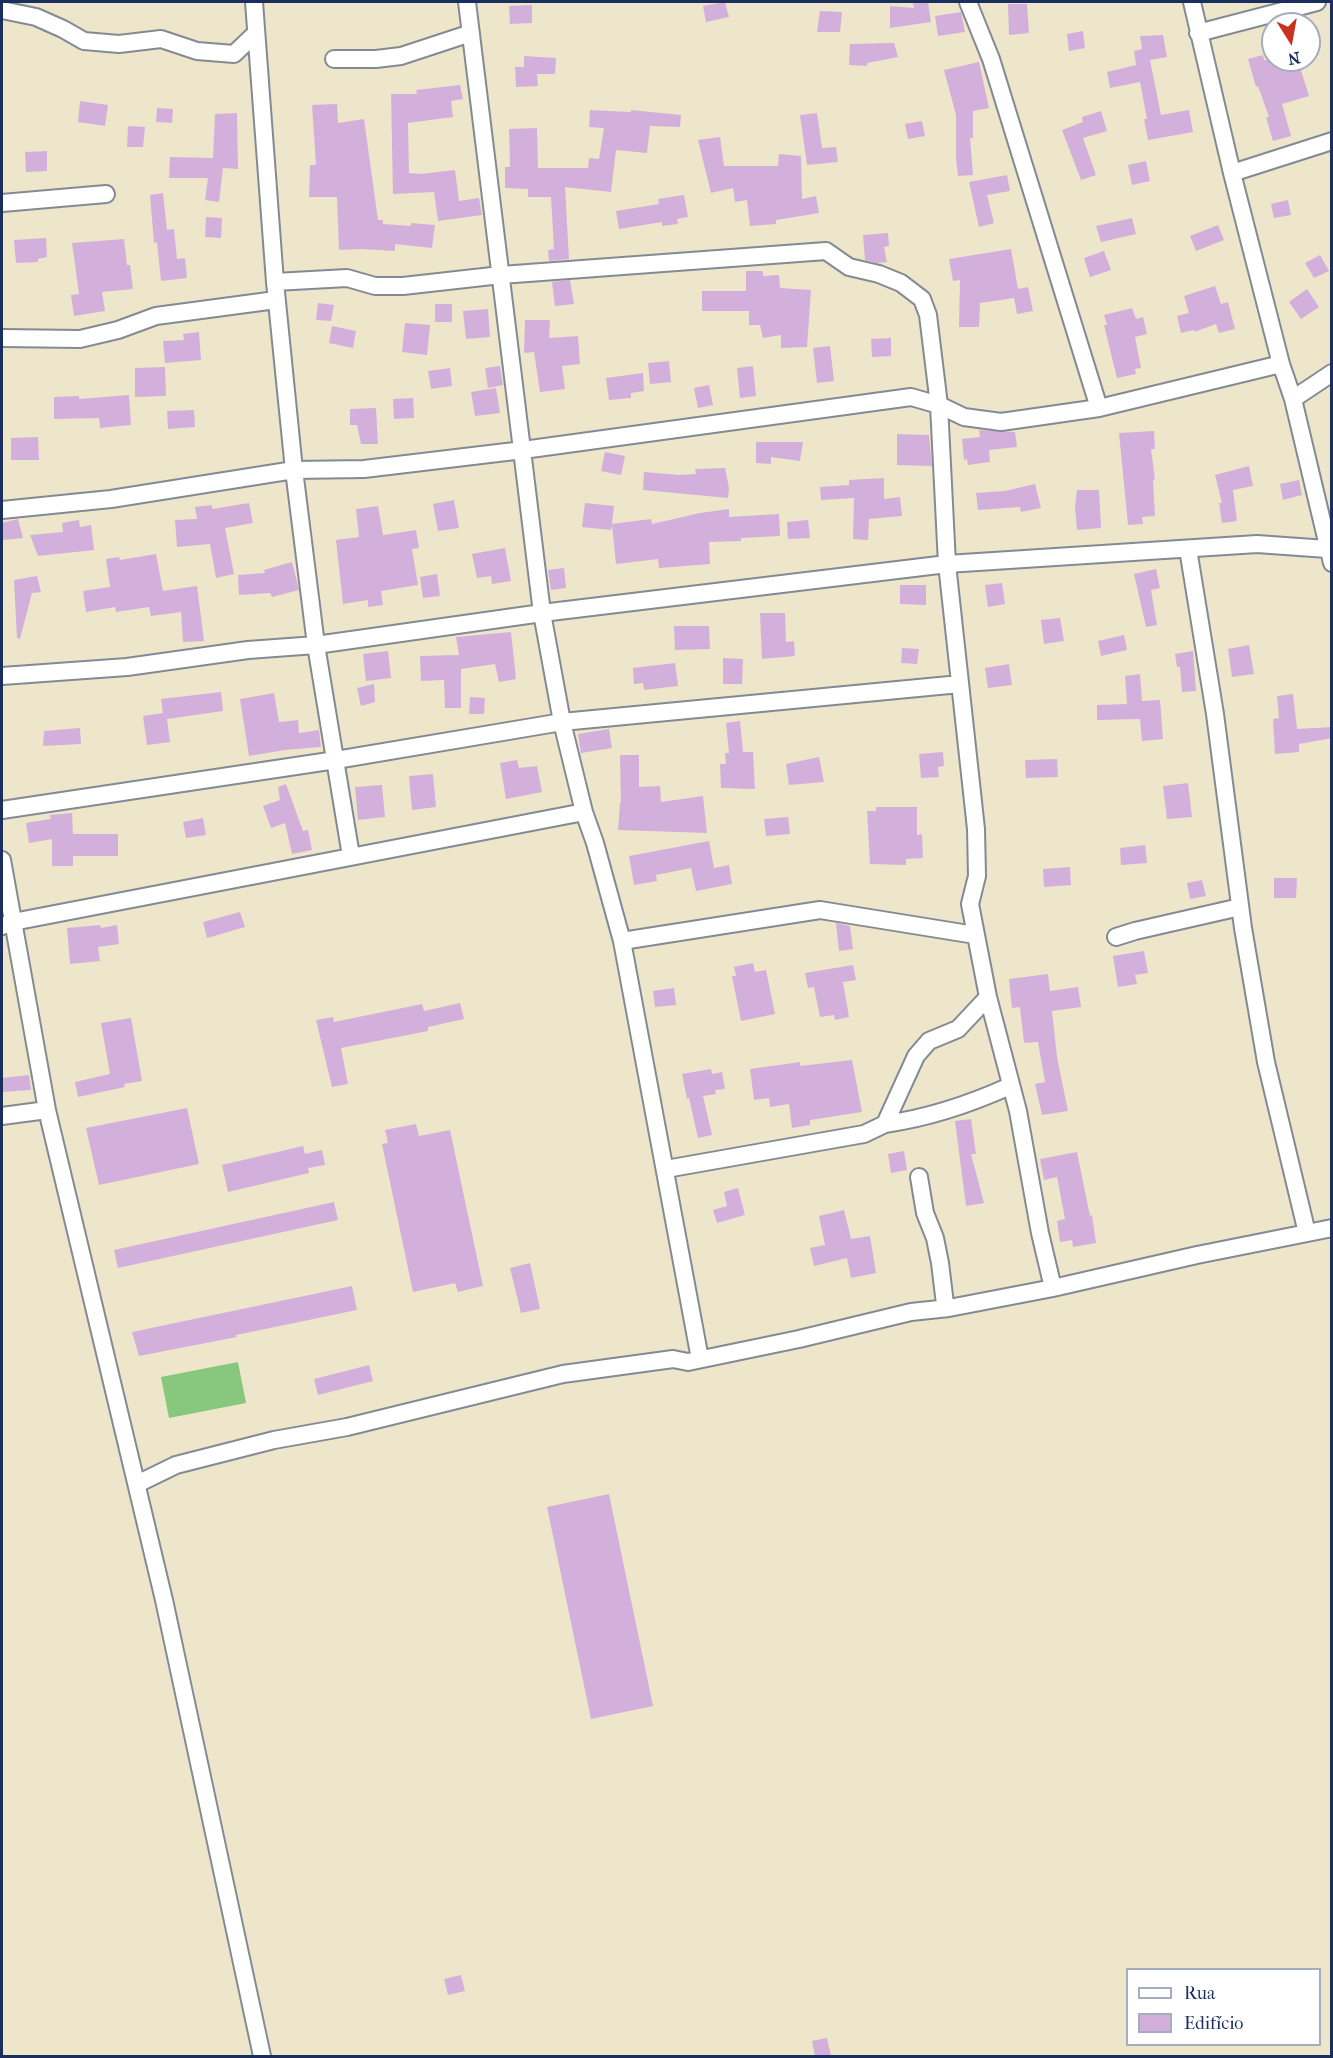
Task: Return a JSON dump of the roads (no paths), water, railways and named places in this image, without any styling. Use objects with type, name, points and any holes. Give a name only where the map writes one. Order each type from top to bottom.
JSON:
[{"type":"street","points":[[254,2],[276,300],[294,470],[316,645],[351,856]]},
{"type":"street","points":[[468,2],[542,613],[562,722],[584,812],[622,941],[700,1359]]},
{"type":"street","points":[[968,2],[991,59],[1099,408]]},
{"type":"street","points":[[2,676],[126,667],[248,650],[316,645],[542,613],[948,564],[1257,544],[1329,556],[1293,399],[1281,364],[1232,173],[1192,2]]},
{"type":"street","points":[[1198,33],[1317,2]]},
{"type":"street","points":[[2,10],[36,17],[84,40],[119,44],[161,39],[197,51],[234,54],[256,33]]},
{"type":"street","points":[[334,59],[376,59],[401,56],[471,33]]},
{"type":"street","points":[[1232,173],[1332,141]]},
{"type":"street","points":[[2,203],[106,194]]},
{"type":"street","points":[[275,282],[347,278],[360,284],[403,286],[501,275],[826,251],[849,267],[879,274],[901,283],[922,300],[928,315],[939,405],[948,564],[976,828],[977,876],[969,904],[988,998],[1025,1144],[1038,1223],[1053,1288]]},
{"type":"street","points":[[2,338],[80,339],[118,330],[156,316],[276,300]]},
{"type":"street","points":[[2,510],[111,499],[294,470],[364,469],[523,450],[911,397],[939,405],[964,417],[1001,422],[1099,408],[1281,364]]},
{"type":"street","points":[[1293,399],[1332,373]]},
{"type":"street","points":[[1188,549],[1215,714],[1240,907],[1266,1062],[1307,1233]]},
{"type":"street","points":[[2,810],[336,760],[562,722],[960,684]]},
{"type":"street","points":[[7,924],[584,812]]},
{"type":"street","points":[[2,860],[7,924],[47,1110],[172,1635],[262,2056]]},
{"type":"street","points":[[1116,937],[1135,930],[1240,907]]},
{"type":"street","points":[[622,941],[820,910],[975,935]]},
{"type":"street","points":[[666,1169],[877,1130],[885,1124],[916,1056],[929,1041],[958,1029],[988,998]]},
{"type":"street","points":[[885,1124],[914,1120],[981,1100],[1010,1086]]},
{"type":"street","points":[[2,1116],[47,1110]]},
{"type":"street","points":[[918,1177],[925,1213],[935,1238],[945,1304],[949,1308]]},
{"type":"street","points":[[137,1484],[187,1462],[274,1440],[347,1427],[563,1374],[673,1359],[688,1362],[799,1339],[911,1311],[949,1308],[1053,1288],[1197,1255],[1332,1228]]}]
